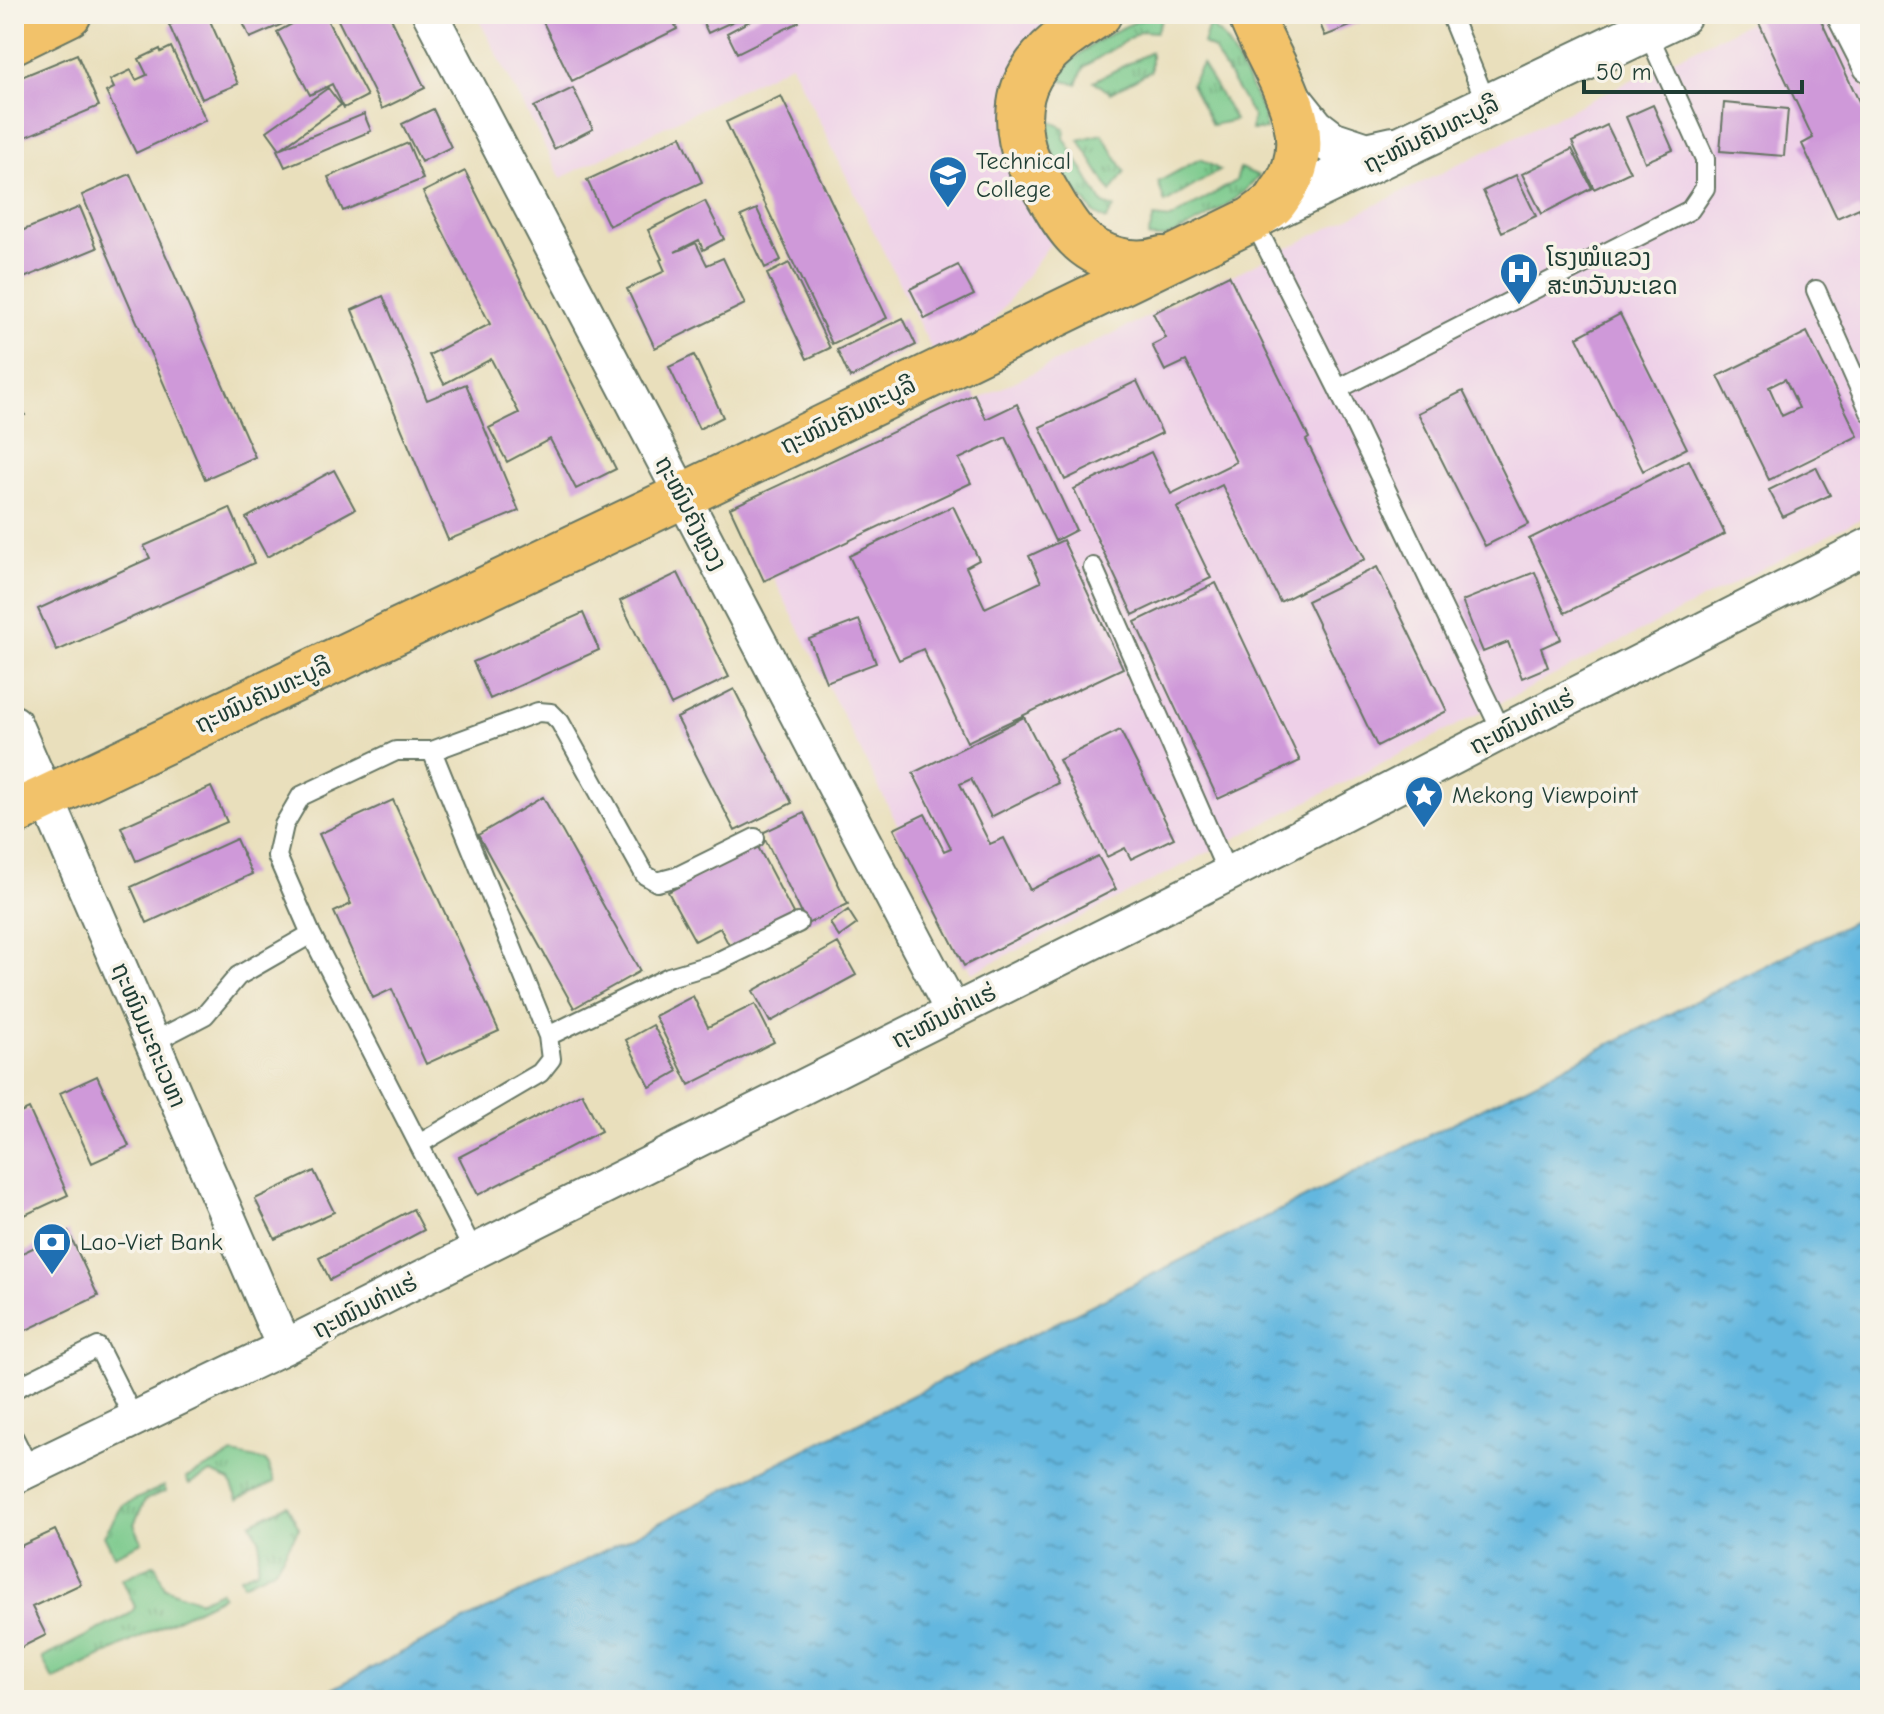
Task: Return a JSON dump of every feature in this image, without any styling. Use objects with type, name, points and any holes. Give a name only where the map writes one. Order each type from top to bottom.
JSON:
[{"type":"main road","points":[[14,41],[69,14]]},
{"type":"main road","points":[[1099,14],[1064,37],[1046,53],[1029,76],[1020,103],[1019,131],[1027,159],[1060,215],[1077,237],[1099,254],[1125,262],[1154,262],[1182,253]]},
{"type":"main road","points":[[1250,14],[1299,125],[1299,153],[1290,180],[1274,202],[1253,219]]},
{"type":"main road","name":"ຖະໜົນຄັນທະບູລີ","points":[[30,805],[682,496],[1253,219]]},
{"type":"street","name":"ຖະໜົນຄັງຫຼວງ","points":[[430,14],[953,1012]]},
{"type":"street","points":[[1844,14],[1870,65]]},
{"type":"street","name":"ຖະໜົນຄັນທະບູລີ","points":[[1253,219],[1488,107],[1655,19]]},
{"type":"street","points":[[1290,99],[1314,129],[1331,142],[1348,149],[1367,154],[1411,144]]},
{"type":"street","name":"ຖະໜົນທ່າແຮ່","points":[[22,1474],[284,1347],[1228,874],[1870,545]]},
{"type":"street","name":"ຖະໜົນມະຄະເວຫາ","points":[[14,723],[30,805],[153,1042],[284,1347]]},
{"type":"lane","points":[[1450,14],[1488,107]]},
{"type":"lane","points":[[1338,389],[1690,210],[1705,188],[1705,159],[1655,19]]},
{"type":"lane","points":[[1253,219],[1502,732]]},
{"type":"lane","points":[[1816,290],[1870,412]]},
{"type":"lane","points":[[1093,567],[1228,874]]},
{"type":"lane","points":[[474,1252],[311,934],[277,856],[284,825],[301,796],[396,751],[432,751],[538,712],[551,713],[560,722],[645,875],[657,882],[676,877],[755,838]]},
{"type":"lane","points":[[419,1144],[540,1073],[551,1059],[548,1036],[432,751]]},
{"type":"lane","points":[[548,1036],[669,977],[713,964],[798,923]]},
{"type":"lane","points":[[153,1042],[205,1015],[238,976],[311,934]]},
{"type":"lane","points":[[14,1389],[98,1347],[134,1419]]},
{"type":"lane","points":[[14,1438],[22,1474]]},
{"type":"shaded area","name":"Technical College","points":[[476,14],[1062,14],[1016,58],[1052,241],[984,334],[936,358],[791,64],[561,178]]},
{"type":"shaded area","name":"ໂຮງໝໍແຂວງ ສະຫວັນນະເຂດ","points":[[1766,14],[1829,14],[1870,99],[1870,514],[972,973],[742,515]]},
{"type":"green space","points":[[1164,14],[1156,32],[1141,31],[1084,67],[1077,84],[1058,80],[1074,59],[1092,45],[1125,26]]},
{"type":"green space","points":[[1209,25],[1223,37],[1242,70],[1263,112],[1266,130],[1251,130],[1253,116],[1213,49],[1203,44]]},
{"type":"green space","points":[[1151,52],[1151,71],[1110,93],[1094,81]]},
{"type":"green space","points":[[1202,64],[1235,120],[1212,125],[1191,84]]},
{"type":"green space","points":[[1047,120],[1065,128],[1064,138],[1103,204],[1114,208],[1106,220],[1094,213],[1065,177],[1046,138]]},
{"type":"green space","points":[[1102,134],[1125,172],[1111,192],[1079,140]]},
{"type":"green space","points":[[1200,159],[1220,170],[1165,203],[1158,182]]},
{"type":"green space","points":[[1240,168],[1259,176],[1234,200],[1173,234],[1161,238],[1148,237],[1154,217],[1170,219],[1236,181]]},
{"type":"green space","points":[[233,1454],[266,1461],[275,1482],[238,1499],[230,1481],[211,1473],[189,1484],[186,1478]]},
{"type":"green space","points":[[164,1486],[166,1491],[145,1500],[134,1524],[142,1542],[114,1555],[104,1535],[123,1505]]},
{"type":"green space","points":[[287,1505],[299,1528],[275,1569],[243,1584],[240,1577],[257,1570],[260,1541],[251,1523]]},
{"type":"green space","points":[[155,1564],[165,1588],[199,1601],[220,1591],[223,1596],[53,1680],[42,1658],[130,1614],[135,1607],[122,1579]]},
{"type":"water","points":[[1870,913],[1870,1700],[312,1700],[385,1661]]},
{"type":"building","points":[[194,14],[207,14],[238,84],[202,99],[169,25]]},
{"type":"building","points":[[239,14],[306,14],[250,38]]},
{"type":"building","points":[[310,14],[324,14],[367,96],[344,108],[332,84],[310,95],[277,32]]},
{"type":"building","points":[[335,14],[389,14],[425,88],[382,109]]},
{"type":"building","points":[[539,14],[670,14],[677,29],[572,81]]},
{"type":"building","points":[[699,14],[749,14],[708,33]]},
{"type":"building","points":[[763,14],[795,14],[799,22],[737,53],[727,33]]},
{"type":"building","points":[[1316,14],[1381,14],[1325,36]]},
{"type":"building","points":[[1767,14],[1818,14],[1870,125],[1870,232],[1859,208],[1837,218],[1802,144],[1813,138],[1757,19]]},
{"type":"building","points":[[171,47],[206,120],[136,153],[106,92],[114,88],[110,80],[131,70],[136,80],[147,75],[139,59]]},
{"type":"building","points":[[77,54],[99,106],[23,138],[14,116],[14,80]]},
{"type":"building","points":[[328,88],[341,105],[280,149],[267,131]]},
{"type":"building","points":[[573,88],[593,129],[554,149],[534,107]]},
{"type":"building","points":[[781,96],[887,318],[832,344],[726,122]]},
{"type":"building","points":[[1724,103],[1788,109],[1784,156],[1720,151]]},
{"type":"building","points":[[1653,105],[1673,150],[1645,162],[1626,117]]},
{"type":"building","points":[[433,109],[451,147],[421,162],[402,124]]},
{"type":"building","points":[[364,114],[371,131],[285,167],[277,150]]},
{"type":"building","points":[[1607,125],[1630,172],[1594,189],[1572,142]]},
{"type":"building","points":[[681,136],[702,182],[609,226],[587,180]]},
{"type":"building","points":[[408,143],[423,179],[343,211],[328,177]]},
{"type":"building","points":[[1572,149],[1592,188],[1542,214],[1522,174]]},
{"type":"building","points":[[465,171],[616,469],[576,489],[550,439],[507,462],[489,428],[519,413],[491,359],[444,384],[429,355],[490,324],[423,192]]},
{"type":"building","points":[[130,174],[255,457],[205,479],[82,195]]},
{"type":"building","points":[[1516,175],[1536,216],[1502,232],[1483,191]]},
{"type":"building","points":[[705,201],[724,239],[703,250],[699,240],[675,252],[696,243],[707,265],[723,258],[745,304],[655,348],[627,289],[665,271],[648,230]]},
{"type":"building","points":[[80,207],[97,248],[14,282],[14,234]]},
{"type":"building","points":[[757,209],[781,260],[765,268],[741,216]]},
{"type":"building","points":[[789,263],[830,348],[807,359],[767,274]]},
{"type":"building","points":[[958,265],[974,295],[925,319],[910,289]]},
{"type":"building","points":[[1229,275],[1365,559],[1280,602],[1222,485],[1177,508],[1211,578],[1133,615],[1074,489],[1151,452],[1171,494],[1236,462],[1186,361],[1165,371],[1152,345],[1166,338],[1153,313]]},
{"type":"building","points":[[383,296],[427,400],[466,384],[519,511],[448,540],[352,310]]},
{"type":"building","points":[[1620,314],[1687,448],[1643,471],[1577,337]]},
{"type":"building","points":[[903,318],[916,345],[850,378],[837,350]]},
{"type":"building","points":[[1807,332],[1858,436],[1769,480],[1718,376]],"holes":[[[1785,379],[1799,408],[1782,416],[1769,387]]]},
{"type":"building","points":[[694,355],[723,417],[699,429],[669,367]]},
{"type":"building","points":[[1137,381],[1162,433],[1065,480],[1040,427]]},
{"type":"building","points":[[14,389],[25,415],[14,420]]},
{"type":"building","points":[[1463,391],[1529,524],[1485,546],[1418,413]]},
{"type":"building","points":[[974,394],[986,419],[1017,404],[1076,530],[1055,541],[1006,437],[959,459],[971,483],[764,581],[730,508]]},
{"type":"building","points":[[1689,460],[1725,534],[1565,613],[1529,539]]},
{"type":"building","points":[[1816,467],[1830,495],[1783,517],[1769,490]]},
{"type":"building","points":[[334,470],[355,509],[267,557],[246,518]]},
{"type":"building","points":[[953,506],[979,560],[966,567],[985,608],[1041,582],[1029,556],[1063,540],[1123,668],[967,742],[923,649],[899,660],[849,556]]},
{"type":"building","points":[[230,508],[254,563],[57,651],[38,609],[150,558],[144,546]]},
{"type":"building","points":[[1377,567],[1447,711],[1377,746],[1307,601]]},
{"type":"building","points":[[1535,572],[1561,639],[1541,648],[1548,667],[1522,678],[1508,642],[1483,652],[1462,601]]},
{"type":"building","points":[[678,573],[729,677],[671,705],[620,601]]},
{"type":"building","points":[[1216,583],[1300,761],[1218,799],[1135,622]]},
{"type":"building","points":[[583,613],[599,650],[490,699],[473,662]]},
{"type":"building","points":[[859,620],[876,663],[826,682],[809,639]]},
{"type":"building","points":[[734,689],[792,803],[735,831],[677,718]]},
{"type":"building","points":[[1024,717],[1058,783],[991,817],[971,779],[960,784],[990,844],[1004,838],[1030,890],[1098,856],[1116,889],[964,966],[894,829],[925,814],[944,851],[951,848],[913,773]]},
{"type":"building","points":[[1120,730],[1174,838],[1131,859],[1125,848],[1107,857],[1059,760]]},
{"type":"building","points":[[211,787],[227,822],[136,861],[121,827]]},
{"type":"building","points":[[543,797],[640,971],[574,1008],[478,835]]},
{"type":"building","points":[[393,800],[499,1031],[426,1064],[392,989],[373,998],[334,912],[351,904],[319,834]]},
{"type":"building","points":[[804,813],[848,904],[807,924],[762,833]]},
{"type":"building","points":[[236,839],[252,874],[147,923],[131,887]]},
{"type":"building","points":[[757,845],[794,915],[731,949],[720,928],[695,941],[668,892]]},
{"type":"building","points":[[848,910],[857,924],[839,937],[830,923]]},
{"type":"building","points":[[838,943],[856,975],[770,1022],[753,991]]},
{"type":"building","points":[[693,996],[708,1027],[755,1004],[774,1042],[689,1085],[655,1016]]},
{"type":"building","points":[[653,1025],[678,1071],[650,1087],[626,1040]]},
{"type":"building","points":[[97,1076],[129,1146],[92,1163],[60,1093]]},
{"type":"building","points":[[582,1093],[601,1131],[478,1195],[459,1157]]},
{"type":"building","points":[[29,1109],[68,1195],[14,1220],[14,1116]]},
{"type":"building","points":[[314,1171],[334,1212],[275,1239],[255,1199]]},
{"type":"building","points":[[413,1209],[424,1230],[330,1280],[319,1258]]},
{"type":"building","name":"Lao-Viet Bank","points":[[68,1231],[98,1296],[14,1336],[14,1257]]},
{"type":"building","points":[[55,1530],[81,1584],[32,1607],[46,1635],[14,1651],[14,1549]]},
{"type":"place","name":"Technical College","points":[[948,209]]},
{"type":"place","name":"ໂຮງໝໍແຂວງ ສະຫວັນນະເຂດ","points":[[1519,306]]},
{"type":"place","name":"Mekong Viewpoint","points":[[1424,829]]},
{"type":"place","name":"Lao-Viet Bank","points":[[52,1276]]}]
